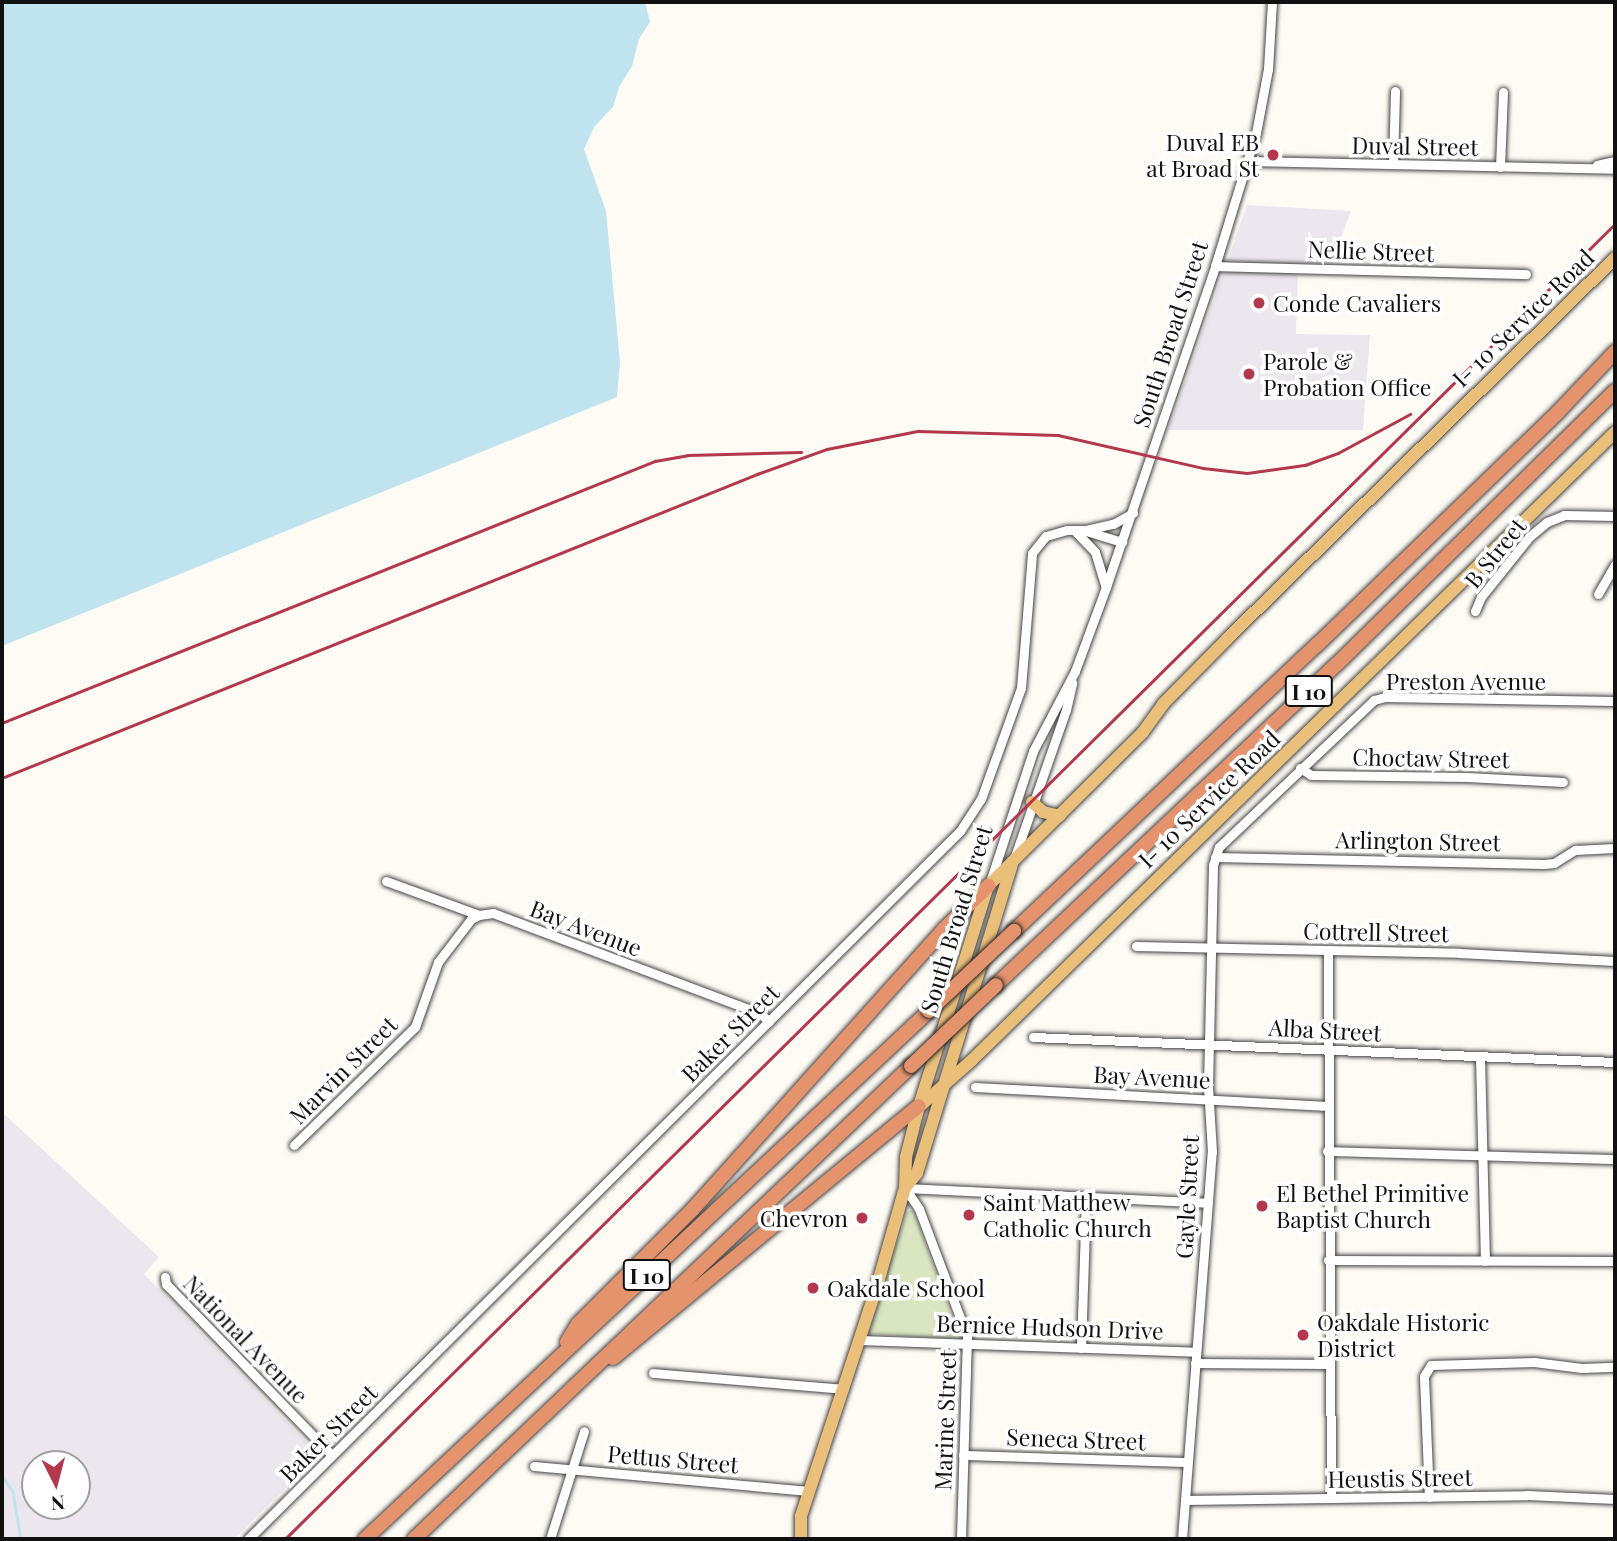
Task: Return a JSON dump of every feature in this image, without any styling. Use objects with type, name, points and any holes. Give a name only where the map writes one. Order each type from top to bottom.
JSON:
[{"type":"highway","name":"I 10","points":[[365,1539],[1014,932],[1348,615],[1558,412],[1615,352]]},
{"type":"highway","name":"I 10","points":[[414,1539],[1337,664],[1615,391]]},
{"type":"highway","points":[[557,1359],[578,1324],[693,1209],[944,929],[988,886]]},
{"type":"highway","points":[[577,1382],[634,1344],[919,1106]]},
{"type":"main road","name":"I- 10 Service Road","points":[[988,886],[1060,816],[1227,639],[1615,258]]},
{"type":"main road","name":"I- 10 Service Road","points":[[919,1106],[944,1085],[1615,432]]},
{"type":"main road","points":[[1032,802],[1043,812],[1060,816]]},
{"type":"main road","name":"South Broad Street","points":[[905,1188],[917,1173],[1013,862]]},
{"type":"main road","name":"South Broad Street","points":[[801,1539],[801,1516],[860,1340],[905,1188],[906,1157],[919,1106],[988,886]]},
{"type":"street","name":"South Broad Street","points":[[1013,862],[1066,709],[1075,671],[1133,513],[1248,161],[1265,87],[1272,2]]},
{"type":"street","points":[[1393,164],[1395,91]]},
{"type":"street","points":[[1500,167],[1503,92]]},
{"type":"street","name":"Duval Street","points":[[1248,161],[1615,169]]},
{"type":"street","name":"Duval Street","points":[[1581,168],[1615,161]]},
{"type":"street","name":"Nellie Street","points":[[1215,266],[1526,275]]},
{"type":"street","name":"Baker Street","points":[[248,1539],[924,871],[972,818],[1021,688],[1032,553],[1046,536],[1112,524],[1133,513]]},
{"type":"street","name":"B Street","points":[[1475,611],[1481,597],[1529,537],[1547,522],[1564,515],[1615,516]]},
{"type":"street","points":[[1079,530],[1122,542]]},
{"type":"street","points":[[1079,530],[1095,552],[1106,587]]},
{"type":"street","points":[[1598,594],[1615,564]]},
{"type":"street","name":"South Broad Street","points":[[988,886],[1033,751],[1075,671]]},
{"type":"street","name":"Preston Avenue","points":[[1215,857],[1227,838],[1300,768],[1363,709],[1385,697],[1615,701]]},
{"type":"street","name":"Choctaw Street","points":[[1300,768],[1311,775],[1467,777],[1563,782]]},
{"type":"street","name":"Arlington Street","points":[[1215,857],[1544,864],[1554,863],[1575,849],[1615,848]]},
{"type":"street","name":"Gayle Street","points":[[1182,1539],[1212,1152],[1209,1044],[1215,857]]},
{"type":"street","name":"Bay Avenue","points":[[386,881],[479,915],[492,913],[761,1014],[769,1022]]},
{"type":"street","name":"Marvin Street","points":[[294,1146],[415,1027],[438,962],[471,919],[479,915]]},
{"type":"street","name":"Cottrell Street","points":[[1136,947],[1212,947],[1615,961]]},
{"type":"street","points":[[1328,951],[1331,1498]]},
{"type":"street","name":"Alba Street","points":[[1033,1037],[1615,1062]]},
{"type":"street","points":[[1480,1057],[1485,1261]]},
{"type":"street","name":"Bay Avenue","points":[[975,1087],[1327,1106]]},
{"type":"street","points":[[1327,1151],[1615,1159]]},
{"type":"street","points":[[905,1188],[1208,1203]]},
{"type":"street","name":"Marine Street","points":[[905,1188],[919,1209],[967,1343],[961,1539]]},
{"type":"street","points":[[1081,1348],[1086,1198]]},
{"type":"street","points":[[1328,1260],[1615,1261]]},
{"type":"street","name":"National Avenue","points":[[165,1277],[166,1284],[332,1455]]},
{"type":"street","name":"Bernice Hudson Drive","points":[[860,1340],[1196,1352]]},
{"type":"street","points":[[1429,1497],[1426,1370],[1437,1363],[1534,1362],[1582,1368],[1615,1367]]},
{"type":"street","points":[[1195,1363],[1329,1364]]},
{"type":"street","points":[[653,1373],[843,1390]]},
{"type":"street","points":[[550,1539],[584,1431]]},
{"type":"street","name":"Seneca Street","points":[[963,1455],[1187,1462]]},
{"type":"street","name":"Pettus Street","points":[[534,1466],[809,1491]]},
{"type":"street","name":"Heustis Street","points":[[1185,1500],[1527,1495],[1615,1499]]},
{"type":"shaded area","points":[[1247,205],[1351,211],[1328,273],[1298,273],[1296,334],[1370,335],[1363,430],[1168,430]]},
{"type":"shaded area","points":[[2,1112],[159,1257],[144,1274],[319,1455],[234,1539],[2,1539]]},
{"type":"green space","points":[[911,1210],[960,1339],[868,1334],[907,1212]]},
{"type":"water","points":[[2,2],[645,2],[650,22],[639,39],[632,66],[619,87],[613,107],[594,127],[584,149],[606,211],[620,362],[617,397],[2,646]]},
{"type":"waterway","points":[[2,1475],[13,1492],[21,1539]]},
{"type":"railway","points":[[285,1539],[1615,224]]},
{"type":"railway","points":[[2,778],[757,474],[827,449],[918,431],[1058,435],[1203,468],[1247,473],[1305,465],[1338,453],[1410,414]]},
{"type":"railway","points":[[2,723],[655,461],[688,455],[801,452]]},
{"type":"place","name":"Duval EB at Broad St","points":[[1273,155]]},
{"type":"place","name":"Conde Cavaliers","points":[[1259,303]]},
{"type":"place","name":"Parole & Probation Office","points":[[1249,374]]},
{"type":"place","name":"El Bethel Primitive Baptist Church","points":[[1262,1206]]},
{"type":"place","name":"Saint Matthew Catholic Church","points":[[969,1215]]},
{"type":"place","name":"Chevron","points":[[862,1218]]},
{"type":"place","name":"Oakdale School","points":[[813,1288]]},
{"type":"place","name":"Oakdale Historic District","points":[[1303,1335]]}]
